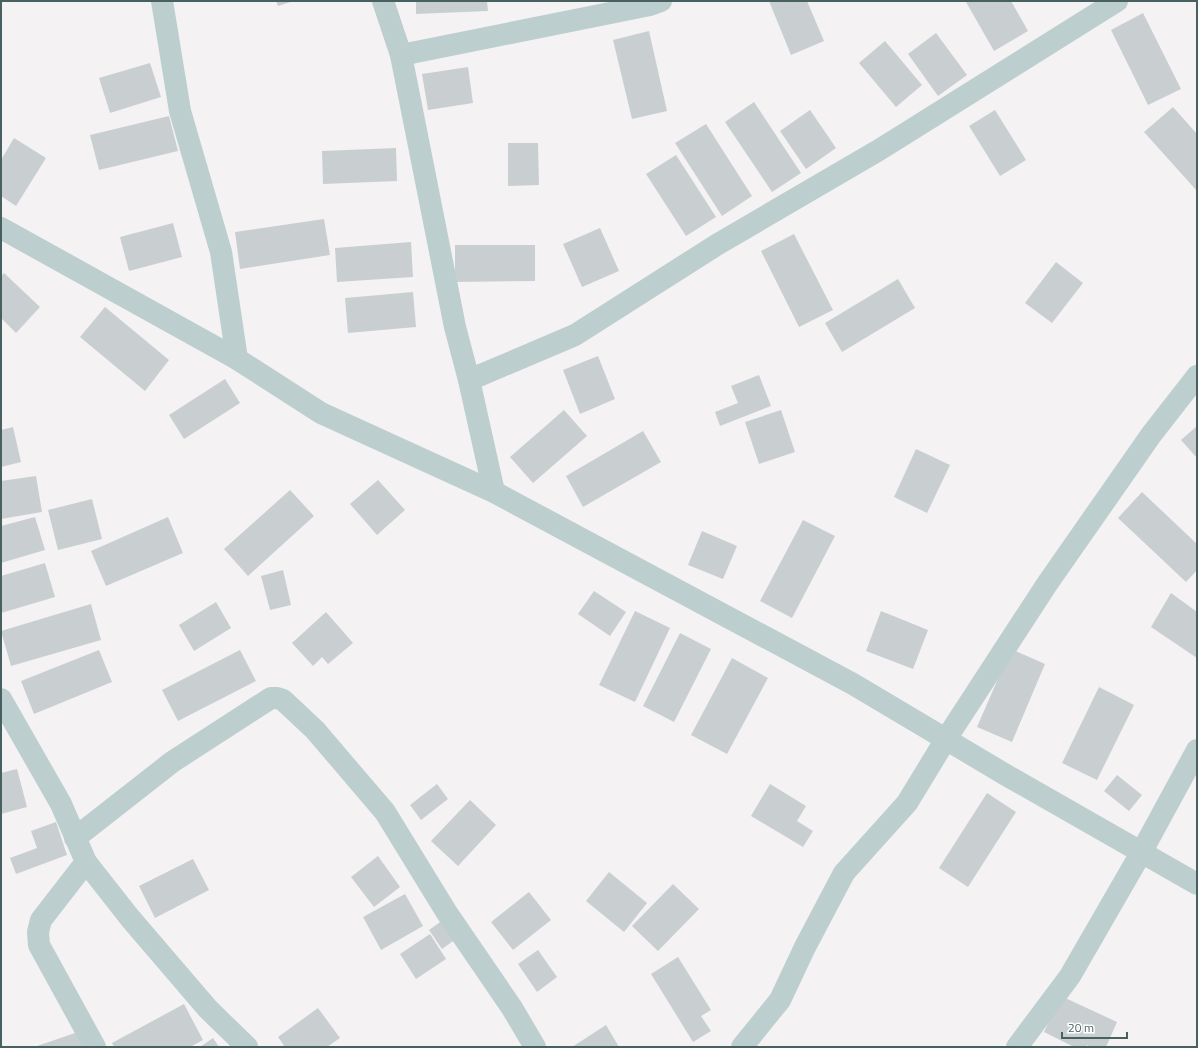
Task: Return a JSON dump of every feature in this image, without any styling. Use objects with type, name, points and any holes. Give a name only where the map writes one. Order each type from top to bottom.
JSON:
[{"type":"street","points":[[162,1],[180,111],[221,252],[237,359]]},
{"type":"street","points":[[383,1],[401,55],[456,327],[494,492]]},
{"type":"street","points":[[401,55],[650,5],[661,1]]},
{"type":"street","points":[[469,380],[575,335],[718,244],[879,150],[1117,1]]},
{"type":"street","points":[[4,233],[237,359],[321,413],[494,492],[854,684],[1006,775],[1197,884]]},
{"type":"street","points":[[742,1047],[780,1000],[805,947],[844,873],[907,803],[946,739],[1047,584],[1151,435],[1197,376]]},
{"type":"street","points":[[75,838],[172,762],[271,698],[283,700],[315,730],[384,812],[447,913],[512,1008],[535,1047]]},
{"type":"street","points":[[1,699],[61,804],[86,862],[130,918],[208,1009],[247,1047]]},
{"type":"street","points":[[1017,1047],[1070,976],[1141,853],[1197,750]]},
{"type":"street","points":[[86,862],[41,920],[38,932],[39,945],[95,1047]]},
{"type":"building","points":[[276,1],[294,1],[278,6]]},
{"type":"building","points":[[416,1],[487,1],[488,11],[416,14]]},
{"type":"building","points":[[769,1],[807,1],[824,41],[791,55]]},
{"type":"building","points":[[1011,1],[1028,31],[994,51],[966,2]]},
{"type":"building","points":[[1143,13],[1181,89],[1148,105],[1111,30]]},
{"type":"building","points":[[649,31],[667,111],[632,119],[613,40]]},
{"type":"building","points":[[936,33],[967,75],[938,96],[908,54]]},
{"type":"building","points":[[885,41],[922,85],[896,107],[859,63]]},
{"type":"building","points":[[150,63],[161,97],[110,113],[99,78]]},
{"type":"building","points":[[468,67],[473,103],[428,110],[422,74]]},
{"type":"building","points":[[754,102],[801,173],[772,192],[725,122]]},
{"type":"building","points":[[1173,107],[1197,134],[1197,191],[1144,132]]},
{"type":"building","points":[[810,110],[836,148],[806,169],[780,131]]},
{"type":"building","points":[[995,110],[1026,160],[1000,176],[969,126]]},
{"type":"building","points":[[169,116],[178,151],[99,170],[90,135]]},
{"type":"building","points":[[706,124],[752,196],[722,216],[675,143]]},
{"type":"building","points":[[14,138],[46,158],[16,206],[1,196],[1,160]]},
{"type":"building","points":[[508,143],[538,143],[539,185],[508,186]]},
{"type":"building","points":[[396,148],[397,181],[323,184],[322,151]]},
{"type":"building","points":[[676,155],[716,217],[686,236],[646,174]]},
{"type":"building","points":[[324,219],[330,255],[240,269],[235,232]]},
{"type":"building","points":[[173,223],[182,257],[129,271],[120,237]]},
{"type":"building","points":[[600,228],[619,271],[582,287],[563,244]]},
{"type":"building","points":[[794,234],[833,310],[799,327],[761,251]]},
{"type":"building","points":[[411,242],[413,277],[337,282],[335,248]]},
{"type":"building","points":[[455,245],[535,245],[535,281],[455,282]]},
{"type":"building","points":[[1056,262],[1083,283],[1052,323],[1025,303]]},
{"type":"building","points":[[4,273],[40,307],[16,333],[1,318],[1,276]]},
{"type":"building","points":[[898,279],[915,308],[842,352],[825,323]]},
{"type":"building","points":[[413,292],[416,327],[348,333],[345,298]]},
{"type":"building","points":[[105,307],[169,360],[145,391],[80,337]]},
{"type":"building","points":[[598,356],[615,399],[580,414],[563,370]]},
{"type":"building","points":[[759,375],[771,406],[720,426],[715,412],[738,403],[731,386]]},
{"type":"building","points":[[225,379],[240,403],[184,439],[169,415]]},
{"type":"building","points":[[564,410],[587,436],[533,483],[510,457]]},
{"type":"building","points":[[781,410],[795,452],[759,464],[745,422]]},
{"type":"building","points":[[1197,426],[1197,458],[1181,440]]},
{"type":"building","points":[[13,427],[21,462],[1,467],[1,430]]},
{"type":"building","points":[[643,431],[661,462],[583,507],[566,476]]},
{"type":"building","points":[[916,449],[950,465],[927,513],[894,497]]},
{"type":"building","points":[[36,476],[42,512],[1,519],[1,481]]},
{"type":"building","points":[[378,480],[405,510],[377,535],[350,504]]},
{"type":"building","points":[[290,490],[314,516],[248,576],[224,549]]},
{"type":"building","points":[[1142,492],[1197,544],[1197,570],[1186,582],[1118,518]]},
{"type":"building","points":[[92,499],[102,539],[58,550],[48,510]]},
{"type":"building","points":[[35,517],[45,550],[1,563],[1,526]]},
{"type":"building","points":[[168,517],[183,553],[106,586],[91,551]]},
{"type":"building","points":[[803,520],[835,536],[792,618],[760,601]]},
{"type":"building","points":[[702,531],[737,546],[723,579],[688,565]]},
{"type":"building","points":[[45,563],[55,597],[1,613],[1,576]]},
{"type":"building","points":[[283,570],[291,605],[270,610],[261,576]]},
{"type":"building","points":[[594,591],[626,612],[610,636],[578,614]]},
{"type":"building","points":[[1171,593],[1197,612],[1197,658],[1151,627]]},
{"type":"building","points":[[216,602],[231,628],[194,651],[179,625]]},
{"type":"building","points":[[91,604],[101,640],[11,666],[1,631]]},
{"type":"building","points":[[635,611],[670,628],[635,702],[599,685]]},
{"type":"building","points":[[881,611],[928,630],[913,669],[866,651]]},
{"type":"building","points":[[326,612],[353,643],[328,664],[322,657],[313,666],[292,643]]},
{"type":"building","points":[[680,633],[711,649],[674,722],[643,706]]},
{"type":"building","points":[[1011,649],[1045,664],[1012,742],[977,727]]},
{"type":"building","points":[[99,650],[112,682],[34,714],[21,681]]},
{"type":"building","points":[[240,650],[256,681],[178,721],[162,690]]},
{"type":"building","points":[[732,658],[768,678],[727,754],[691,735]]},
{"type":"building","points":[[1099,687],[1134,705],[1097,780],[1062,763]]},
{"type":"building","points":[[17,769],[27,807],[1,814],[1,773]]},
{"type":"building","points":[[1117,775],[1142,795],[1129,811],[1104,791]]},
{"type":"building","points":[[437,784],[448,799],[421,820],[410,805]]},
{"type":"building","points":[[770,784],[806,806],[797,821],[813,831],[803,847],[751,816]]},
{"type":"building","points":[[987,793],[1016,812],[968,887],[939,868]]},
{"type":"building","points":[[470,800],[496,825],[458,866],[431,841]]},
{"type":"building","points":[[56,822],[67,855],[16,874],[10,858],[37,848],[31,831]]},
{"type":"building","points":[[378,856],[400,887],[374,907],[351,877]]},
{"type":"building","points":[[193,859],[209,890],[155,918],[139,886]]},
{"type":"building","points":[[609,872],[647,903],[624,932],[586,901]]},
{"type":"building","points":[[673,884],[699,909],[658,951],[632,926]]},
{"type":"building","points":[[529,892],[551,920],[513,950],[491,922]]},
{"type":"building","points":[[405,894],[423,926],[381,950],[363,917]]},
{"type":"building","points":[[443,920],[456,939],[442,949],[429,930]]},
{"type":"building","points":[[430,934],[446,959],[416,979],[400,954]]},
{"type":"building","points":[[538,950],[557,977],[537,992],[518,964]]},
{"type":"building","points":[[678,957],[711,1010],[701,1016],[711,1031],[693,1042],[651,974]]},
{"type":"building","points":[[1061,996],[1117,1022],[1106,1047],[1090,1047],[1087,1045],[1086,1047],[1074,1047],[1044,1032]]},
{"type":"building","points":[[184,1004],[203,1040],[190,1047],[114,1047],[112,1043]]},
{"type":"building","points":[[318,1008],[340,1038],[327,1047],[285,1047],[278,1037]]},
{"type":"building","points":[[606,1025],[619,1047],[572,1047]]},
{"type":"building","points":[[81,1031],[86,1047],[37,1046]]},
{"type":"building","points":[[213,1038],[219,1047],[200,1047]]}]
